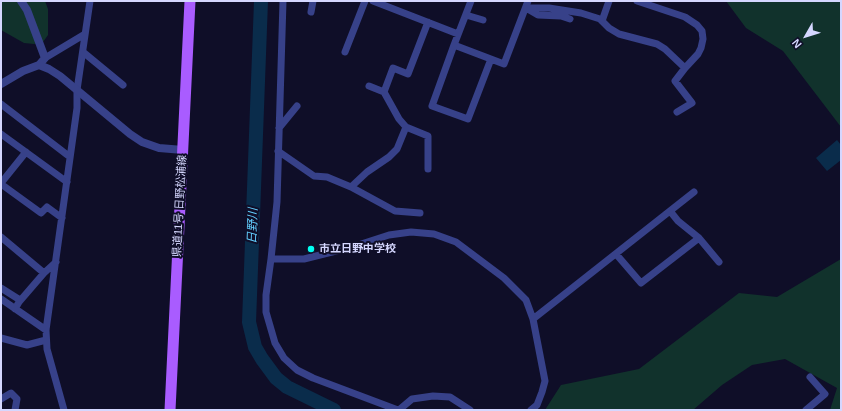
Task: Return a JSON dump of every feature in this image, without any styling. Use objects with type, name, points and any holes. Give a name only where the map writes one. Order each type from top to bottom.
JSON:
[{"type":"main road","name":"県道11号 日野松浦線","points":[[170,410],[190,1]]},
{"type":"street","points":[[20,1],[27,10],[45,58]]},
{"type":"street","points":[[64,410],[47,349],[46,330],[77,108],[77,90],[90,1]]},
{"type":"street","points":[[283,1],[277,202],[266,295],[266,312],[275,343],[284,358],[297,370],[313,378],[399,410],[412,399],[433,396],[450,397],[470,410]]},
{"type":"street","points":[[345,52],[365,1]]},
{"type":"street","points":[[373,1],[458,34]]},
{"type":"street","points":[[471,1],[432,106],[468,119],[491,59]]},
{"type":"street","points":[[602,21],[609,1]]},
{"type":"street","points":[[637,1],[685,17],[697,25],[702,31],[703,39],[698,54],[675,81],[692,102],[677,112]]},
{"type":"street","points":[[310,12],[311,2]]},
{"type":"street","points":[[527,4],[581,13],[600,19],[609,28],[619,34],[657,44],[665,49],[685,68]]},
{"type":"street","points":[[527,4],[538,14],[561,16],[570,19]]},
{"type":"street","points":[[454,45],[504,64],[527,4]]},
{"type":"street","points":[[466,14],[483,20]]},
{"type":"street","points":[[384,92],[393,68],[408,74],[428,22]]},
{"type":"street","points":[[1,84],[23,71],[39,65],[45,58],[85,34]]},
{"type":"street","points":[[83,52],[123,85]]},
{"type":"street","points":[[39,65],[49,69],[142,142],[159,148],[183,150]]},
{"type":"street","points":[[369,86],[384,92],[399,119],[406,127],[428,136],[428,170]]},
{"type":"street","points":[[1,104],[70,157]]},
{"type":"street","points":[[279,128],[297,106]]},
{"type":"street","points":[[351,187],[367,172],[389,157],[397,149],[406,127]]},
{"type":"street","points":[[1,134],[67,182]]},
{"type":"street","points":[[278,151],[314,176],[328,177],[351,187],[395,211],[420,212]]},
{"type":"street","points":[[26,152],[1,183],[42,213],[47,207],[62,218]]},
{"type":"street","points":[[533,319],[694,192]]},
{"type":"street","points":[[670,211],[678,221],[699,238],[719,262]]},
{"type":"street","points":[[271,259],[304,259],[352,247],[389,235],[411,232],[434,234],[456,242],[504,278],[526,300],[533,319],[545,381],[537,405],[531,410]]},
{"type":"street","points":[[1,237],[44,273]]},
{"type":"street","points":[[616,254],[641,283],[699,238]]},
{"type":"street","points":[[15,309],[20,300],[56,262]]},
{"type":"street","points":[[1,288],[20,300]]},
{"type":"street","points":[[1,299],[46,330]]},
{"type":"street","points":[[1,338],[26,345],[46,340]]},
{"type":"street","points":[[806,410],[825,394],[810,377]]},
{"type":"street","points":[[1,399],[12,393],[17,399],[15,410]]},
{"type":"green space","points":[[1,1],[45,1],[48,9],[48,35],[43,42],[34,44],[24,43],[1,30]]},
{"type":"green space","points":[[726,1],[841,1],[841,127],[783,51],[746,28]]},
{"type":"green space","points":[[841,259],[841,410],[830,410],[837,388],[785,359],[752,365],[722,385],[693,410],[545,410],[561,385],[639,369],[739,293],[777,297]]},
{"type":"water","points":[[837,140],[841,145],[841,160],[827,171],[816,158]]},
{"type":"waterway","name":"日野川","points":[[261,1],[249,322],[255,347],[276,378],[287,387],[334,410]]},
{"type":"place","name":"市立日野中学校","points":[[311,249]]}]
